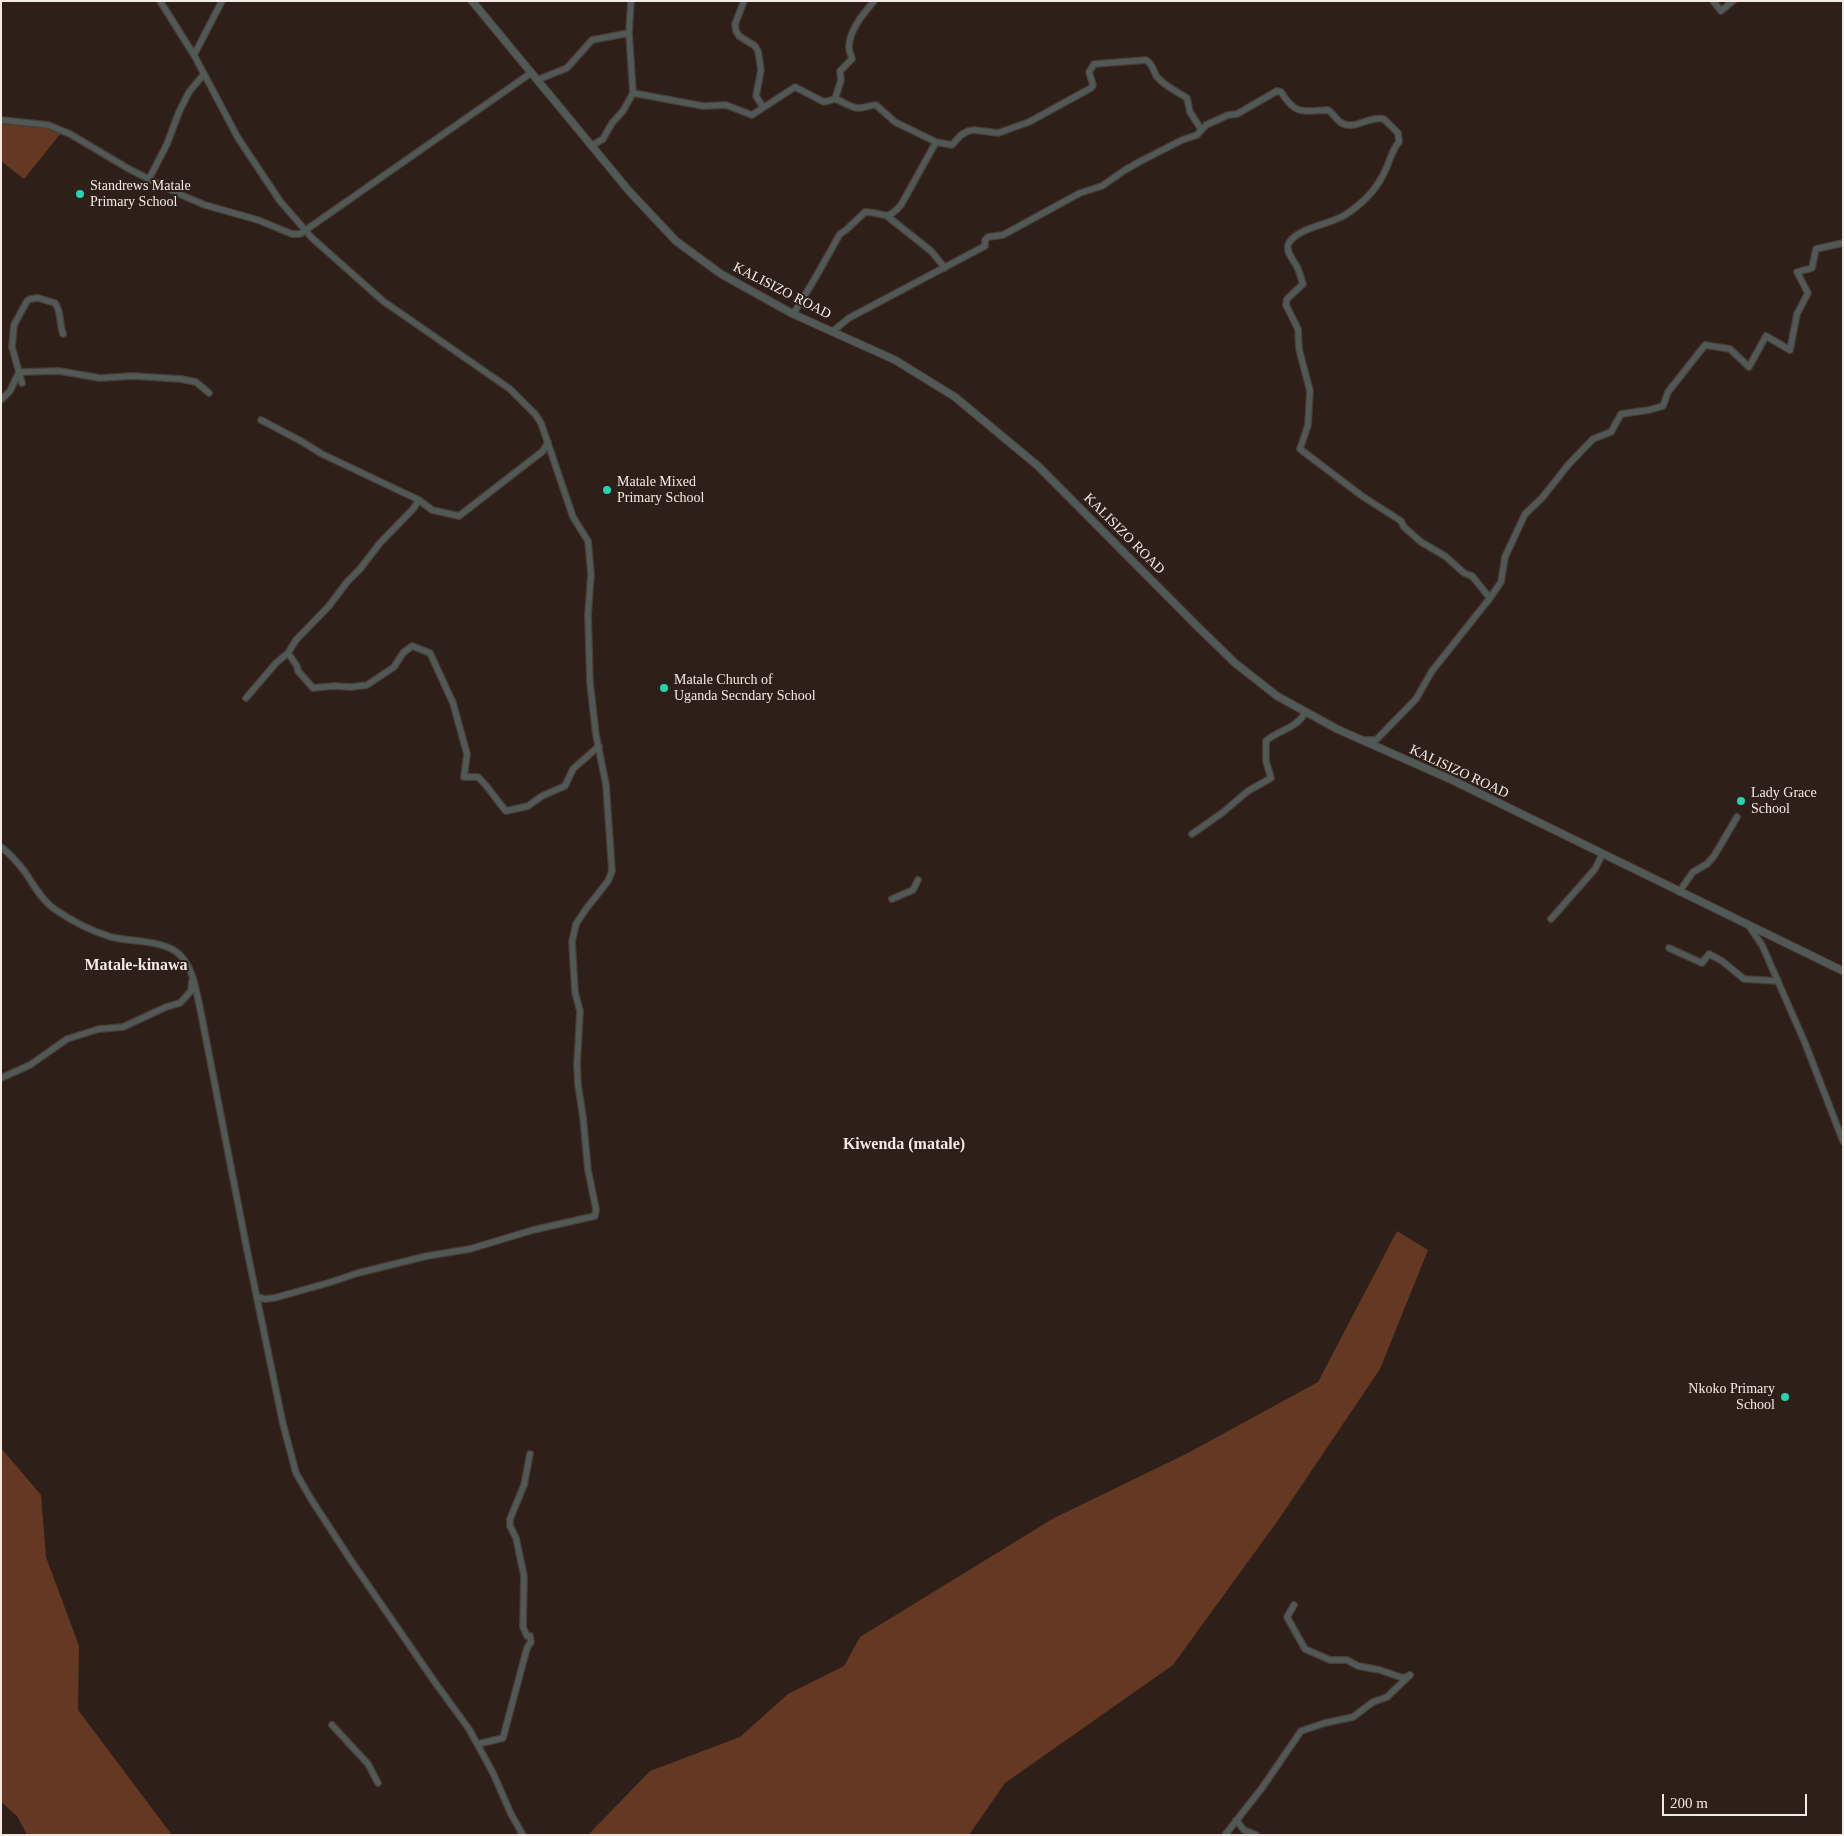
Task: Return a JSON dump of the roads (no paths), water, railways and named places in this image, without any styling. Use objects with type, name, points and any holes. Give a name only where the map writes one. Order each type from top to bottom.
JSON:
[{"type":"street","points":[[160,1],[194,55],[238,138],[280,201],[306,231],[383,301],[510,389],[535,414],[548,442],[574,517],[588,541],[591,574],[588,614],[590,683],[596,735],[606,785],[612,871],[608,881],[576,924],[572,942],[575,992],[580,1011],[578,1085],[588,1170],[596,1209],[595,1216],[533,1230],[470,1250],[427,1256],[358,1273],[274,1298],[265,1299],[257,1297]]},
{"type":"street","points":[[194,55],[222,1]]},
{"type":"street","name":"KALISIZO ROAD","points":[[472,1],[591,146],[649,214],[676,241],[709,266],[793,314],[833,330],[895,360],[955,397],[1056,483],[1235,663],[1277,696],[1304,713],[1358,740],[1452,780],[1602,855],[1843,971]]},
{"type":"street","points":[[591,146],[603,139],[633,93],[629,33],[631,1]]},
{"type":"street","points":[[744,1],[734,24],[739,36],[755,46],[758,51],[761,70],[756,96],[763,107]]},
{"type":"street","points":[[835,99],[841,80],[840,71],[852,59],[849,44],[856,26],[874,1]]},
{"type":"street","points":[[1713,1],[1721,11],[1733,1]]},
{"type":"street","points":[[537,80],[566,68],[592,40],[629,33]]},
{"type":"street","points":[[633,93],[703,106],[726,105],[748,115],[755,114],[795,87],[824,102],[835,99],[853,107],[876,106],[895,122],[936,142],[952,145],[968,131],[998,133],[1029,122],[1091,88],[1093,81],[1089,72],[1094,64],[1146,60],[1150,63],[1156,76],[1170,89],[1187,98],[1190,112],[1201,129]]},
{"type":"street","points":[[1,120],[48,126],[70,134],[179,194],[205,205],[258,220],[296,235],[306,231],[531,73]]},
{"type":"street","points":[[149,179],[189,92],[204,74]]},
{"type":"street","points":[[833,330],[849,318],[985,246],[985,240],[988,237],[1004,235],[1080,193],[1102,186],[1125,170],[1182,140],[1201,133],[1201,129],[1228,115],[1237,114],[1279,91],[1288,103],[1299,110],[1328,110],[1340,122],[1352,125],[1379,118],[1388,122],[1398,133],[1399,142],[1392,151],[1385,172],[1368,197],[1344,216],[1298,234],[1288,247],[1288,252],[1303,284],[1287,299],[1286,305],[1298,329],[1299,349],[1310,390],[1308,425],[1300,449],[1362,496],[1401,521],[1404,527],[1421,542],[1445,556],[1464,572],[1472,576],[1490,598]]},
{"type":"street","points":[[793,314],[840,234],[864,212],[887,216],[893,214],[902,205],[936,142]]},
{"type":"street","points":[[887,216],[931,251],[944,268]]},
{"type":"street","points":[[1358,740],[1376,740],[1416,699],[1432,671],[1501,582],[1505,557],[1525,514],[1542,498],[1568,465],[1594,439],[1611,432],[1621,414],[1663,406],[1668,392],[1706,345],[1730,350],[1749,367],[1766,336],[1790,350],[1797,314],[1808,293],[1797,272],[1812,268],[1816,249],[1843,243]]},
{"type":"street","points":[[22,383],[12,347],[12,333],[14,325],[27,301],[34,298],[55,303],[60,311],[59,324],[63,334]]},
{"type":"street","points":[[19,372],[59,371],[100,378],[133,376],[181,379],[196,382],[209,393]]},
{"type":"street","points":[[1,400],[10,391],[19,372]]},
{"type":"street","points":[[261,420],[301,440],[322,454],[419,500],[432,510],[460,516],[543,450],[548,442]]},
{"type":"street","points":[[246,698],[276,663],[288,653],[296,640],[328,606],[380,543],[413,509],[419,500]]},
{"type":"street","points":[[288,653],[297,666],[298,671],[313,688],[318,689],[334,686],[351,687],[367,685],[394,667],[403,653],[412,646],[430,653],[453,703],[467,754],[464,777],[478,777],[506,811],[528,806],[542,796],[565,786],[573,769],[599,746]]},
{"type":"street","points":[[1192,834],[1248,791],[1271,778],[1266,761],[1266,741],[1279,732],[1292,727],[1301,719],[1304,713]]},
{"type":"street","points":[[1678,892],[1693,872],[1707,864],[1714,856],[1737,817]]},
{"type":"street","points":[[1,847],[23,870],[52,907],[99,933],[125,940],[169,947],[180,954],[186,963],[193,978],[202,1016],[283,1424],[296,1472],[323,1520],[434,1682],[469,1729],[523,1835]]},
{"type":"street","points":[[1551,919],[1595,869],[1602,855]]},
{"type":"street","points":[[892,899],[913,890],[918,880]]},
{"type":"street","points":[[1749,926],[1762,945],[1778,981],[1843,1141]]},
{"type":"street","points":[[1762,945],[1766,934]]},
{"type":"street","points":[[1669,948],[1702,963],[1709,954],[1722,961],[1744,979],[1778,981]]},
{"type":"street","points":[[1,1078],[30,1065],[67,1038],[99,1029],[123,1027],[166,1007],[180,1003],[191,991],[193,978]]},
{"type":"street","points":[[478,1744],[503,1738],[527,1648],[531,1642],[523,1627],[524,1576],[516,1538],[510,1526],[510,1519],[524,1485],[530,1454]]},
{"type":"street","points":[[1225,1835],[1262,1788],[1301,1731],[1353,1717],[1373,1702],[1387,1697],[1410,1676],[1403,1678],[1380,1670],[1358,1666],[1347,1660],[1330,1660],[1305,1649],[1287,1617],[1294,1605]]},
{"type":"street","points":[[332,1725],[368,1764],[378,1783]]},
{"type":"street","points":[[1236,1820],[1244,1830],[1256,1835]]},
{"type":"place","name":"Standrews Matale Primary School","points":[[80,194]]},
{"type":"place","name":"Matale Mixed Primary School","points":[[607,490]]},
{"type":"place","name":"Matale Church of Uganda Secndary School","points":[[664,688]]},
{"type":"place","name":"Lady Grace School","points":[[1741,801]]},
{"type":"place","name":"Nkoko Primary School","points":[[1785,1397]]},
{"type":"district","name":"Matale-kinawa","points":[[136,966]]},
{"type":"district","name":"Kiwenda (matale)","points":[[904,1145]]}]
